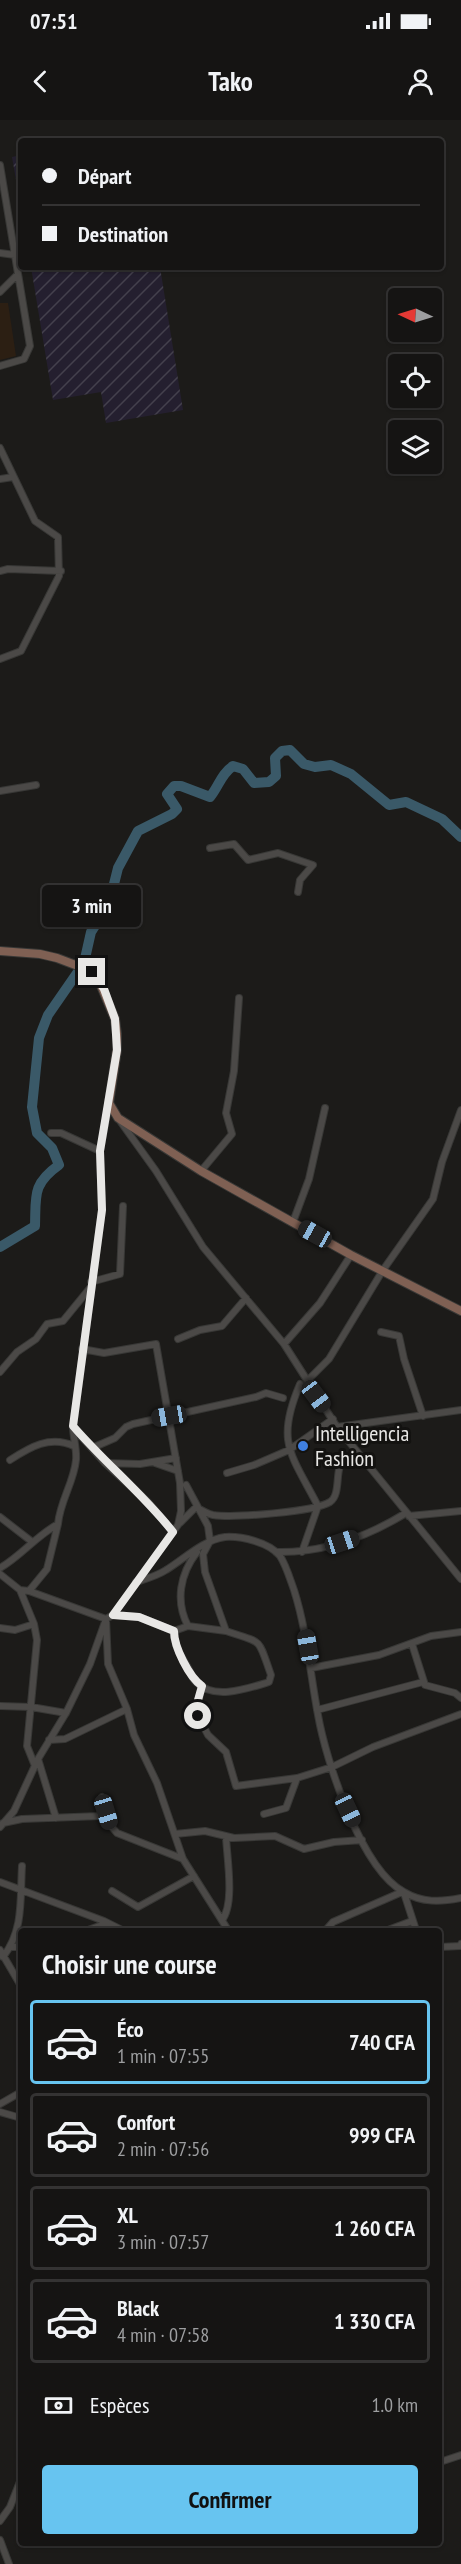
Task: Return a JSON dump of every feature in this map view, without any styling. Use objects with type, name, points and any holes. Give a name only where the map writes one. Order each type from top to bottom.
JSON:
[{"type":"street","points":[[0,165],[30,346],[24,359],[0,366]]},
{"type":"street","points":[[0,253],[15,255]]},
{"type":"street","points":[[0,292],[18,274]]},
{"type":"street","points":[[0,448],[2,460],[35,521],[58,537],[61,571],[21,651],[0,659]]},
{"type":"street","points":[[0,479],[13,477]]},
{"type":"street","points":[[0,571],[8,569],[61,571]]},
{"type":"street","points":[[0,791],[36,785]]},
{"type":"street","points":[[210,848],[234,844],[248,860],[278,853],[313,865],[300,880],[298,892]]},
{"type":"street","points":[[0,951],[40,954],[83,968],[99,981],[115,1019],[117,1050],[100,1151],[102,1210],[90,1285],[73,1426],[76,1461],[61,1502],[47,1569],[28,1591]]},
{"type":"street","points":[[201,1171],[232,1134],[226,1113],[234,1071],[239,998]]},
{"type":"street","points":[[109,1102],[156,1171],[194,1233],[284,1344],[337,1427],[460,1577]]},
{"type":"street","points":[[293,1222],[309,1179],[325,1108]]},
{"type":"street","points":[[308,1380],[329,1359],[383,1270],[436,1195],[442,1162],[461,1110]]},
{"type":"street","points":[[118,1118],[201,1171],[351,1255],[461,1311]]},
{"type":"street","points":[[51,1133],[61,1133],[100,1151]]},
{"type":"street","points":[[0,1371],[17,1352],[36,1339],[48,1323],[63,1321],[90,1285],[120,1274],[123,1206]]},
{"type":"street","points":[[284,1344],[320,1303],[351,1255]]},
{"type":"street","points":[[178,1340],[200,1330],[222,1326],[246,1298]]},
{"type":"street","points":[[381,1332],[399,1336],[404,1359],[423,1416]]},
{"type":"street","points":[[82,1349],[104,1353],[156,1344],[178,1471],[181,1511],[178,1525]]},
{"type":"street","points":[[300,1384],[288,1414],[289,1449],[318,1506],[302,1552]]},
{"type":"street","points":[[92,1448],[115,1438],[126,1426],[266,1393],[283,1398]]},
{"type":"street","points":[[337,1427],[461,1410]]},
{"type":"street","points":[[227,1473],[254,1465],[289,1449],[333,1419]]},
{"type":"street","points":[[73,1426],[105,1463],[148,1502],[173,1532]]},
{"type":"street","points":[[10,1460],[40,1443],[60,1441],[74,1446]]},
{"type":"street","points":[[196,1507],[212,1515],[256,1515],[318,1506],[330,1502],[335,1497],[340,1466],[362,1457]]},
{"type":"street","points":[[105,1463],[155,1462],[176,1458]]},
{"type":"street","points":[[155,1462],[178,1471]]},
{"type":"street","points":[[186,1485],[208,1526],[210,1541],[203,1554],[205,1572],[226,1631]]},
{"type":"street","points":[[1,1824],[14,1811],[36,1763],[66,1713],[90,1664],[106,1619],[113,1615],[178,1525],[196,1507]]},
{"type":"street","points":[[276,1552],[302,1552],[360,1537],[407,1515],[461,1511]]},
{"type":"street","points":[[0,1517],[31,1541]]},
{"type":"street","points":[[0,1568],[11,1561],[31,1541],[58,1524]]},
{"type":"street","points":[[136,1583],[164,1572],[210,1541],[225,1538],[248,1540],[262,1544],[276,1552],[283,1563],[301,1612],[317,1710],[338,1788],[362,1840],[386,1879],[403,1892],[434,1902],[461,1898]]},
{"type":"street","points":[[188,1626],[181,1608],[181,1588],[186,1569],[199,1549]]},
{"type":"street","points":[[0,1574],[20,1590],[34,1624],[37,1647],[27,1746],[36,1763],[56,1818]]},
{"type":"street","points":[[20,1590],[106,1619]]},
{"type":"street","points":[[113,1615],[139,1617],[174,1631],[188,1626],[226,1631],[256,1640],[272,1675],[271,1679],[231,1692],[202,1686],[195,1682],[178,1652],[174,1641],[174,1631]]},
{"type":"street","points":[[106,1619],[108,1664],[127,1709],[134,1735],[157,1784],[183,1859],[227,1928]]},
{"type":"street","points":[[0,1628],[15,1630],[34,1624]]},
{"type":"street","points":[[311,1668],[379,1655],[431,1636],[461,1632]]},
{"type":"street","points":[[412,1644],[423,1682],[428,1686],[455,1693],[461,1698]]},
{"type":"street","points":[[317,1710],[423,1682]]},
{"type":"street","points":[[202,1686],[196,1707],[198,1716],[208,1735],[226,1752],[236,1786],[297,1778],[332,1767],[373,1747],[461,1714]]},
{"type":"street","points":[[0,1706],[31,1707],[66,1713]]},
{"type":"street","points":[[49,1740],[65,1739],[127,1709]]},
{"type":"street","points":[[264,1814],[286,1808],[297,1778]]},
{"type":"street","points":[[1,1824],[22,1819],[90,1818],[109,1809],[102,1797]]},
{"type":"street","points":[[106,1812],[111,1826],[117,1833],[183,1859]]},
{"type":"street","points":[[175,1834],[205,1831],[226,1837],[275,1836],[304,1849],[334,1842],[362,1840]]},
{"type":"street","points":[[222,1920],[226,1915],[228,1902],[226,1837]]},
{"type":"street","points":[[3,1958],[11,1947],[20,1919],[22,1866]]},
{"type":"street","points":[[112,1891],[138,1907],[194,1876]]},
{"type":"street","points":[[0,1882],[118,1928]]},
{"type":"street","points":[[403,1892],[415,1928]]},
{"type":"street","points":[[328,1928],[333,1922],[403,1892]]},
{"type":"street","points":[[393,1928],[412,1921]]},
{"type":"street","points":[[94,1928],[108,1923]]},
{"type":"street","points":[[442,1947],[460,1946],[461,1944]]},
{"type":"street","points":[[11,1947],[18,1947]]},
{"type":"street","points":[[0,1950],[18,1981]]},
{"type":"street","points":[[0,2103],[18,2094]]},
{"type":"street","points":[[0,2112],[18,2117]]},
{"type":"street","points":[[442,2461],[461,2456]]},
{"type":"street","points":[[0,2520],[10,2507],[18,2487]]},
{"type":"street","points":[[0,2540],[9,2564]]},
{"type":"shaded area","points":[[18,156],[18,191],[12,157]]},
{"type":"shaded area","points":[[31,270],[160,270],[183,410],[106,423],[101,392],[53,400]]},
{"type":"shaded area","points":[[0,303],[8,303],[16,356],[0,360]]},
{"type":"waterway","points":[[0,1247],[35,1226],[37,1191],[44,1178],[59,1165],[52,1148],[37,1133],[32,1107],[39,1038],[48,1015],[84,963],[91,932],[109,904],[118,868],[138,831],[172,814],[177,809],[167,794],[174,786],[181,786],[210,797],[223,776],[233,766],[243,769],[254,783],[269,782],[276,776],[275,758],[282,751],[290,750],[304,764],[315,767],[331,765],[351,774],[389,805],[406,802],[442,819],[461,837]]},
{"type":"place","name":"Intelligencia Fashion","points":[[303,1446]]},
{"type":"route","points":[[92,972],[104,989],[115,1019],[117,1050],[100,1151],[102,1210],[73,1426],[105,1463],[157,1511],[173,1532],[113,1615],[139,1617],[174,1631],[174,1641],[178,1652],[195,1682],[202,1686],[196,1707],[198,1716]]}]
